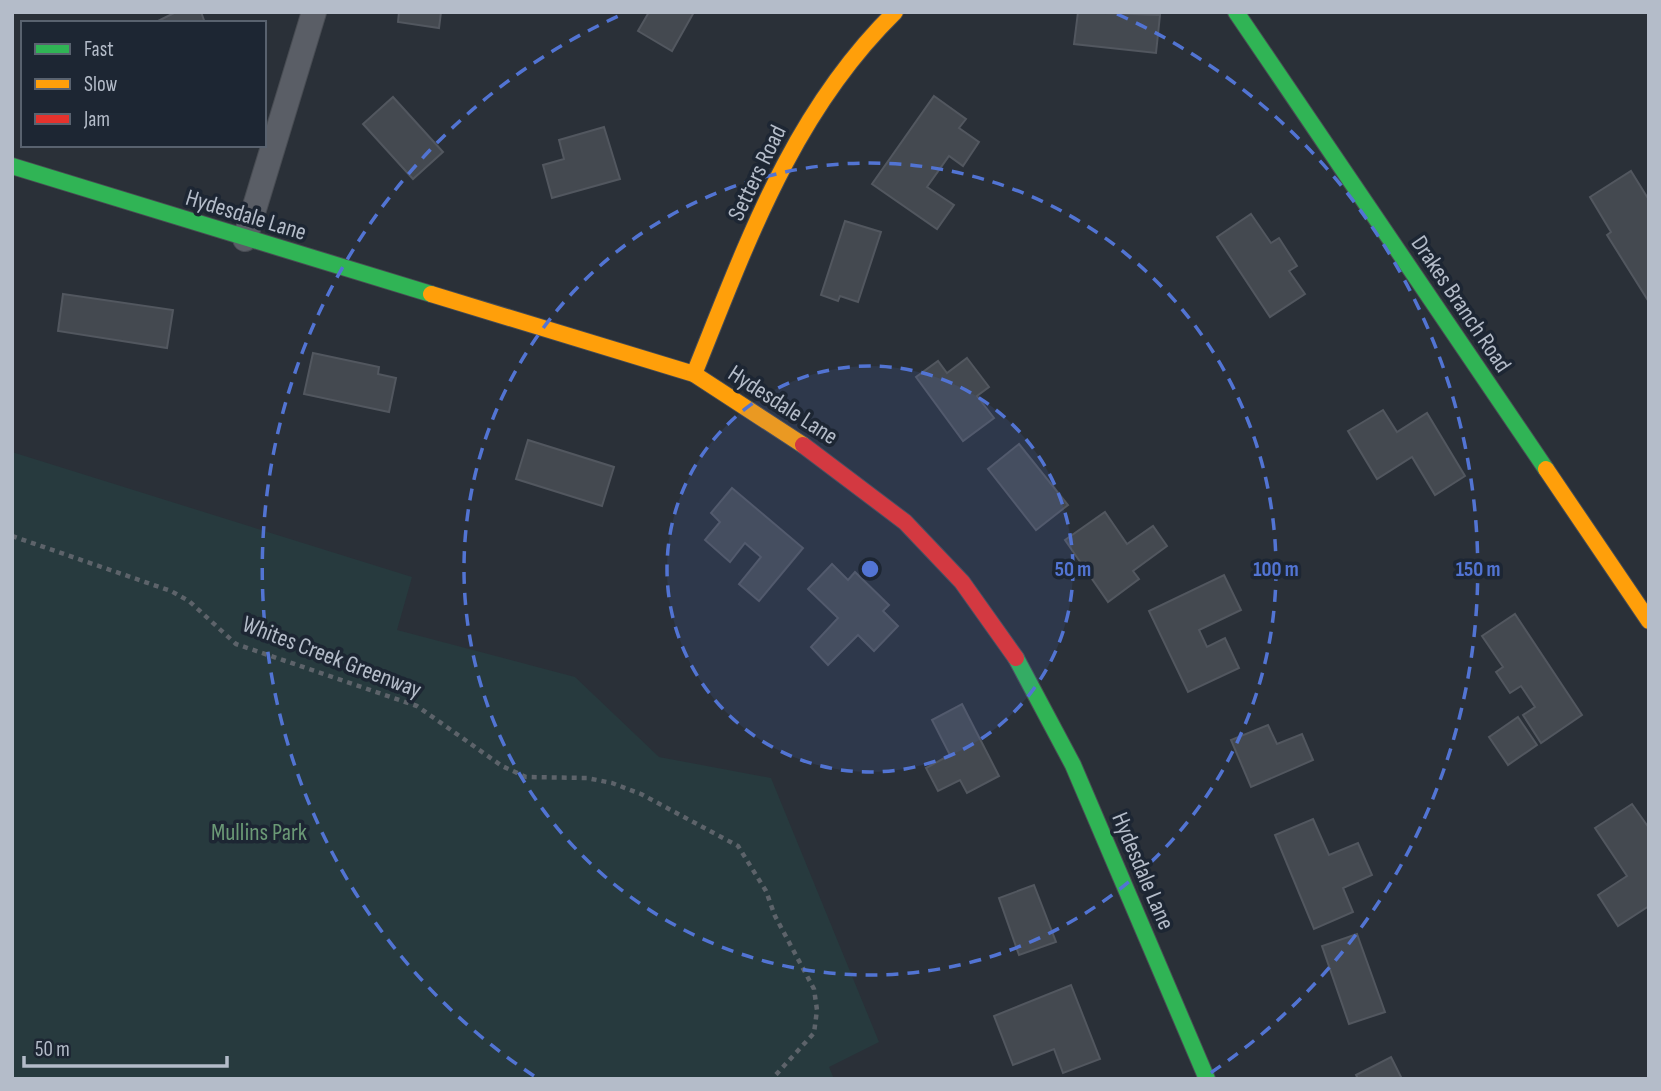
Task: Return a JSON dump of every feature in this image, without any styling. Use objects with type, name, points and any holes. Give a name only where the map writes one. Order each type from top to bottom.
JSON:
[{"type":"street","points":[[246,239],[314,12]]},
{"type":"street","name":"Setters Road","points":[[694,374],[739,263],[798,136],[857,50],[895,12]]},
{"type":"street","name":"Drakes Branch Road","points":[[1236,12],[1649,621]]},
{"type":"street","name":"Hydesdale Lane","points":[[12,166],[694,374],[828,461],[905,522],[962,582],[1025,671],[1073,765],[1207,1079]]},
{"type":"path","name":"Whites Creek Greenway","points":[[12,536],[171,591],[189,601],[236,644],[417,706],[502,766],[526,777],[587,778],[612,783],[641,794],[738,846],[766,891],[775,916],[814,989],[817,1010],[814,1033],[772,1079]]},
{"type":"green space","name":"Mullins Park","points":[[12,452],[412,577],[397,630],[575,677],[659,757],[771,778],[879,1042],[829,1067],[834,1079],[12,1079]]},
{"type":"building","points":[[176,12],[201,12],[204,21],[158,21]]},
{"type":"building","points":[[399,12],[441,12],[439,28],[398,22]]},
{"type":"building","points":[[649,12],[694,12],[672,51],[638,31]]},
{"type":"building","points":[[1078,12],[1160,15],[1156,53],[1074,44]]},
{"type":"building","points":[[934,96],[966,119],[959,128],[979,142],[963,166],[949,156],[927,187],[954,205],[937,229],[872,184]]},
{"type":"building","points":[[393,97],[443,152],[413,179],[363,124]]},
{"type":"building","points":[[604,127],[620,179],[552,198],[543,165],[564,159],[559,140]]},
{"type":"building","points":[[1631,171],[1649,200],[1649,302],[1607,235],[1611,232],[1590,197]]},
{"type":"building","points":[[1251,214],[1271,243],[1279,238],[1297,266],[1289,271],[1305,294],[1270,317],[1217,237]]},
{"type":"building","points":[[845,221],[881,232],[858,302],[840,296],[838,301],[821,295]]},
{"type":"building","points":[[63,294],[173,310],[167,348],[58,331]]},
{"type":"building","points":[[313,353],[379,367],[378,374],[396,378],[389,412],[304,394]]},
{"type":"building","points":[[967,358],[989,387],[977,396],[994,418],[963,441],[916,377],[938,361],[947,373]]},
{"type":"building","points":[[1383,410],[1397,432],[1427,413],[1465,476],[1435,495],[1412,457],[1377,479],[1348,431]]},
{"type":"building","points":[[528,440],[614,467],[602,506],[516,479]]},
{"type":"building","points":[[1019,444],[1068,505],[1036,530],[988,469]]},
{"type":"building","points":[[732,488],[803,548],[759,601],[739,584],[761,557],[745,543],[730,562],[705,540],[720,522],[711,513]]},
{"type":"building","points":[[1105,512],[1127,544],[1153,526],[1167,546],[1133,571],[1139,579],[1108,602],[1065,540]]},
{"type":"building","points":[[832,564],[848,580],[855,572],[889,605],[883,611],[898,626],[874,651],[858,635],[828,665],[811,647],[838,618],[808,589]]},
{"type":"building","points":[[1224,575],[1241,610],[1199,630],[1207,647],[1225,638],[1239,668],[1188,692],[1149,611]]},
{"type":"building","points":[[1515,614],[1582,715],[1541,743],[1523,715],[1535,707],[1521,686],[1510,693],[1496,672],[1503,667],[1482,636]]},
{"type":"building","points":[[962,704],[999,776],[967,793],[960,780],[938,791],[926,768],[950,755],[932,720]]},
{"type":"building","points":[[1518,717],[1537,745],[1508,765],[1489,737]]},
{"type":"building","points":[[1268,725],[1277,744],[1302,734],[1313,760],[1251,787],[1231,740]]},
{"type":"building","points":[[1632,804],[1649,828],[1649,906],[1618,926],[1598,895],[1627,876],[1595,828]]},
{"type":"building","points":[[1313,819],[1329,855],[1358,843],[1372,875],[1343,888],[1353,912],[1314,929],[1275,835]]},
{"type":"building","points":[[1034,885],[1056,942],[1019,955],[999,898]]},
{"type":"building","points":[[1357,934],[1385,1012],[1349,1024],[1322,946]]},
{"type":"building","points":[[1071,985],[1100,1059],[1063,1073],[1054,1049],[1013,1065],[994,1016]]},
{"type":"building","points":[[1391,1057],[1402,1079],[1358,1079],[1356,1075]]},
{"type":"traffic: fast","points":[[1236,12],[1546,469]]},
{"type":"traffic: fast","points":[[12,166],[431,294]]},
{"type":"traffic: fast","points":[[1016,658],[1073,765],[1207,1079]]},
{"type":"traffic: slow","points":[[694,374],[733,276],[800,136],[859,51],[895,12]]},
{"type":"traffic: slow","points":[[431,294],[694,374],[803,445]]},
{"type":"traffic: slow","points":[[1546,469],[1649,621]]},
{"type":"traffic: jam","points":[[803,445],[905,522],[962,582],[1016,658]]}]
